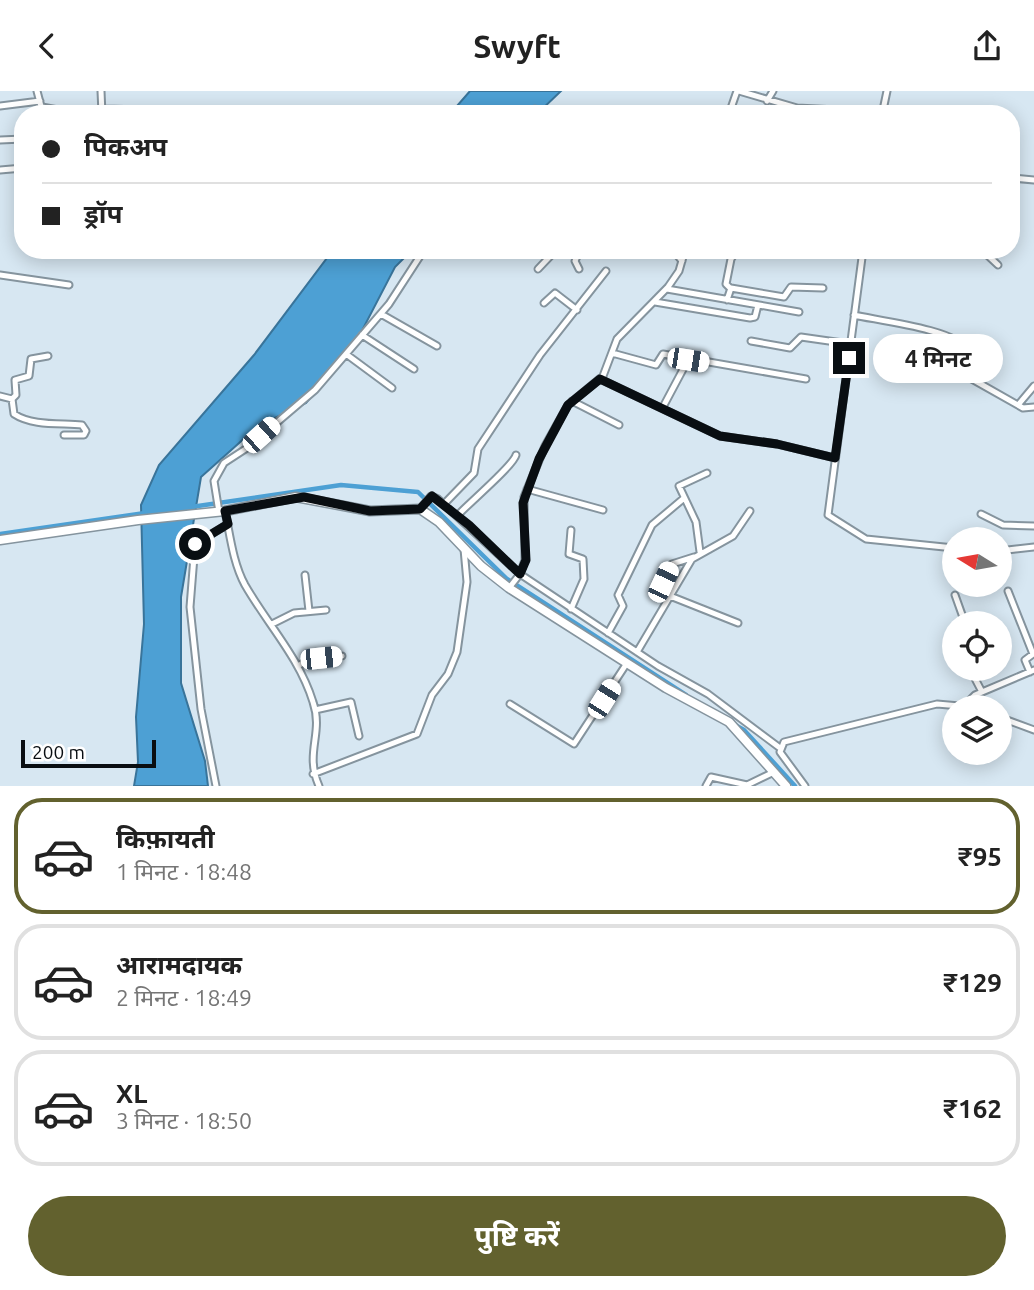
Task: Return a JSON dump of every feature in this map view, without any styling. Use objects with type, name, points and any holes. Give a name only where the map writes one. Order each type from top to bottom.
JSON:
[{"type":"street","points":[[738,91],[786,105]]},
{"type":"street","points":[[767,101],[773,91]]},
{"type":"street","points":[[319,786],[313,773],[311,758],[316,739],[315,710],[299,665],[242,578],[228,524],[220,512],[214,481],[224,463],[308,397],[381,314],[418,259]]},
{"type":"street","points":[[538,269],[547,259]]},
{"type":"street","points":[[576,259],[579,269]]},
{"type":"street","points":[[730,259],[726,283],[730,288],[784,297],[791,287],[823,288]]},
{"type":"street","points":[[862,259],[829,516],[866,540],[942,547]]},
{"type":"street","points":[[992,259],[998,265]]},
{"type":"street","points":[[514,581],[526,560],[522,516],[527,489],[542,452],[572,401],[600,379],[617,339],[667,289],[682,261]]},
{"type":"street","points":[[444,504],[474,473],[478,449],[540,355],[606,271]]},
{"type":"street","points":[[0,275],[69,285]]},
{"type":"street","points":[[727,300],[730,288]]},
{"type":"street","points":[[667,289],[799,312]]},
{"type":"street","points":[[544,303],[554,293],[577,310]]},
{"type":"street","points":[[655,302],[750,318],[755,317],[758,305]]},
{"type":"street","points":[[381,314],[438,347]]},
{"type":"street","points":[[854,316],[932,331],[963,343],[962,374],[1018,405],[1034,407]]},
{"type":"street","points":[[362,335],[414,369]]},
{"type":"street","points":[[751,341],[790,348],[801,337],[850,344]]},
{"type":"street","points":[[612,353],[655,365],[663,354],[806,379]]},
{"type":"street","points":[[346,354],[392,388]]},
{"type":"street","points":[[12,399],[16,395],[15,380],[30,374],[30,361],[48,356]]},
{"type":"street","points":[[663,407],[688,360]]},
{"type":"street","points":[[600,379],[720,436],[777,444],[835,458]]},
{"type":"street","points":[[1018,405],[1034,386]]},
{"type":"street","points":[[0,396],[12,399]]},
{"type":"street","points":[[12,399],[15,416],[35,422],[82,425],[86,433],[64,435]]},
{"type":"street","points":[[572,401],[619,425]]},
{"type":"street","points":[[458,515],[483,488],[512,464],[516,455]]},
{"type":"street","points":[[700,552],[696,522],[683,499],[680,483],[707,473]]},
{"type":"street","points":[[527,489],[603,510]]},
{"type":"street","points":[[0,540],[138,520],[220,512],[304,497],[370,511],[425,502],[435,496],[458,515],[514,581],[571,609],[708,694],[780,748],[805,786]]},
{"type":"street","points":[[608,633],[623,606],[618,595],[648,532],[659,517],[683,499]]},
{"type":"street","points":[[425,502],[464,549],[514,581],[627,663],[708,713],[729,722],[786,786]]},
{"type":"street","points":[[637,652],[694,557],[733,537],[750,512]]},
{"type":"street","points":[[981,514],[1003,526],[1034,526]]},
{"type":"street","points":[[216,786],[199,696],[191,592],[195,544],[228,524]]},
{"type":"street","points":[[571,530],[568,552],[572,557],[583,559],[585,572],[571,609]]},
{"type":"street","points":[[1012,550],[1034,547]]},
{"type":"street","points":[[313,773],[417,734],[432,695],[448,674],[457,652],[467,582],[464,549]]},
{"type":"street","points":[[663,582],[672,564],[694,557]]},
{"type":"street","points":[[305,575],[309,611]]},
{"type":"street","points":[[670,596],[738,623]]},
{"type":"street","points":[[979,695],[1032,671],[1025,660],[1033,653],[1010,597]]},
{"type":"street","points":[[272,624],[293,613],[326,610]]},
{"type":"street","points":[[299,665],[316,658],[342,656]]},
{"type":"street","points":[[510,704],[574,744],[627,663]]},
{"type":"street","points":[[976,681],[982,692]]},
{"type":"street","points":[[315,710],[351,702],[359,736]]},
{"type":"street","points":[[780,748],[785,742],[824,730],[942,704]]},
{"type":"street","points":[[1012,722],[1034,730]]},
{"type":"street","points":[[706,786],[711,777],[747,785],[774,772]]},
{"type":"water","points":[[470,91],[561,91],[546,105],[458,105]]},
{"type":"water","points":[[326,259],[403,259],[395,267],[353,348],[306,403],[258,426],[201,477],[181,597],[181,683],[205,761],[208,786],[134,786],[138,762],[136,717],[144,624],[141,505],[159,465],[254,355]]},
{"type":"waterway","points":[[191,507],[341,485],[418,492],[507,579],[686,695]]},
{"type":"waterway","points":[[0,534],[145,513]]},
{"type":"waterway","points":[[735,725],[744,730],[795,786]]},
{"type":"route","points":[[195,544],[228,524],[225,511],[296,497],[370,511],[412,507],[420,509],[432,496],[469,525],[520,574],[526,560],[522,516],[525,493],[545,446],[568,405],[600,379],[720,436],[777,444],[835,458],[849,358]]}]
